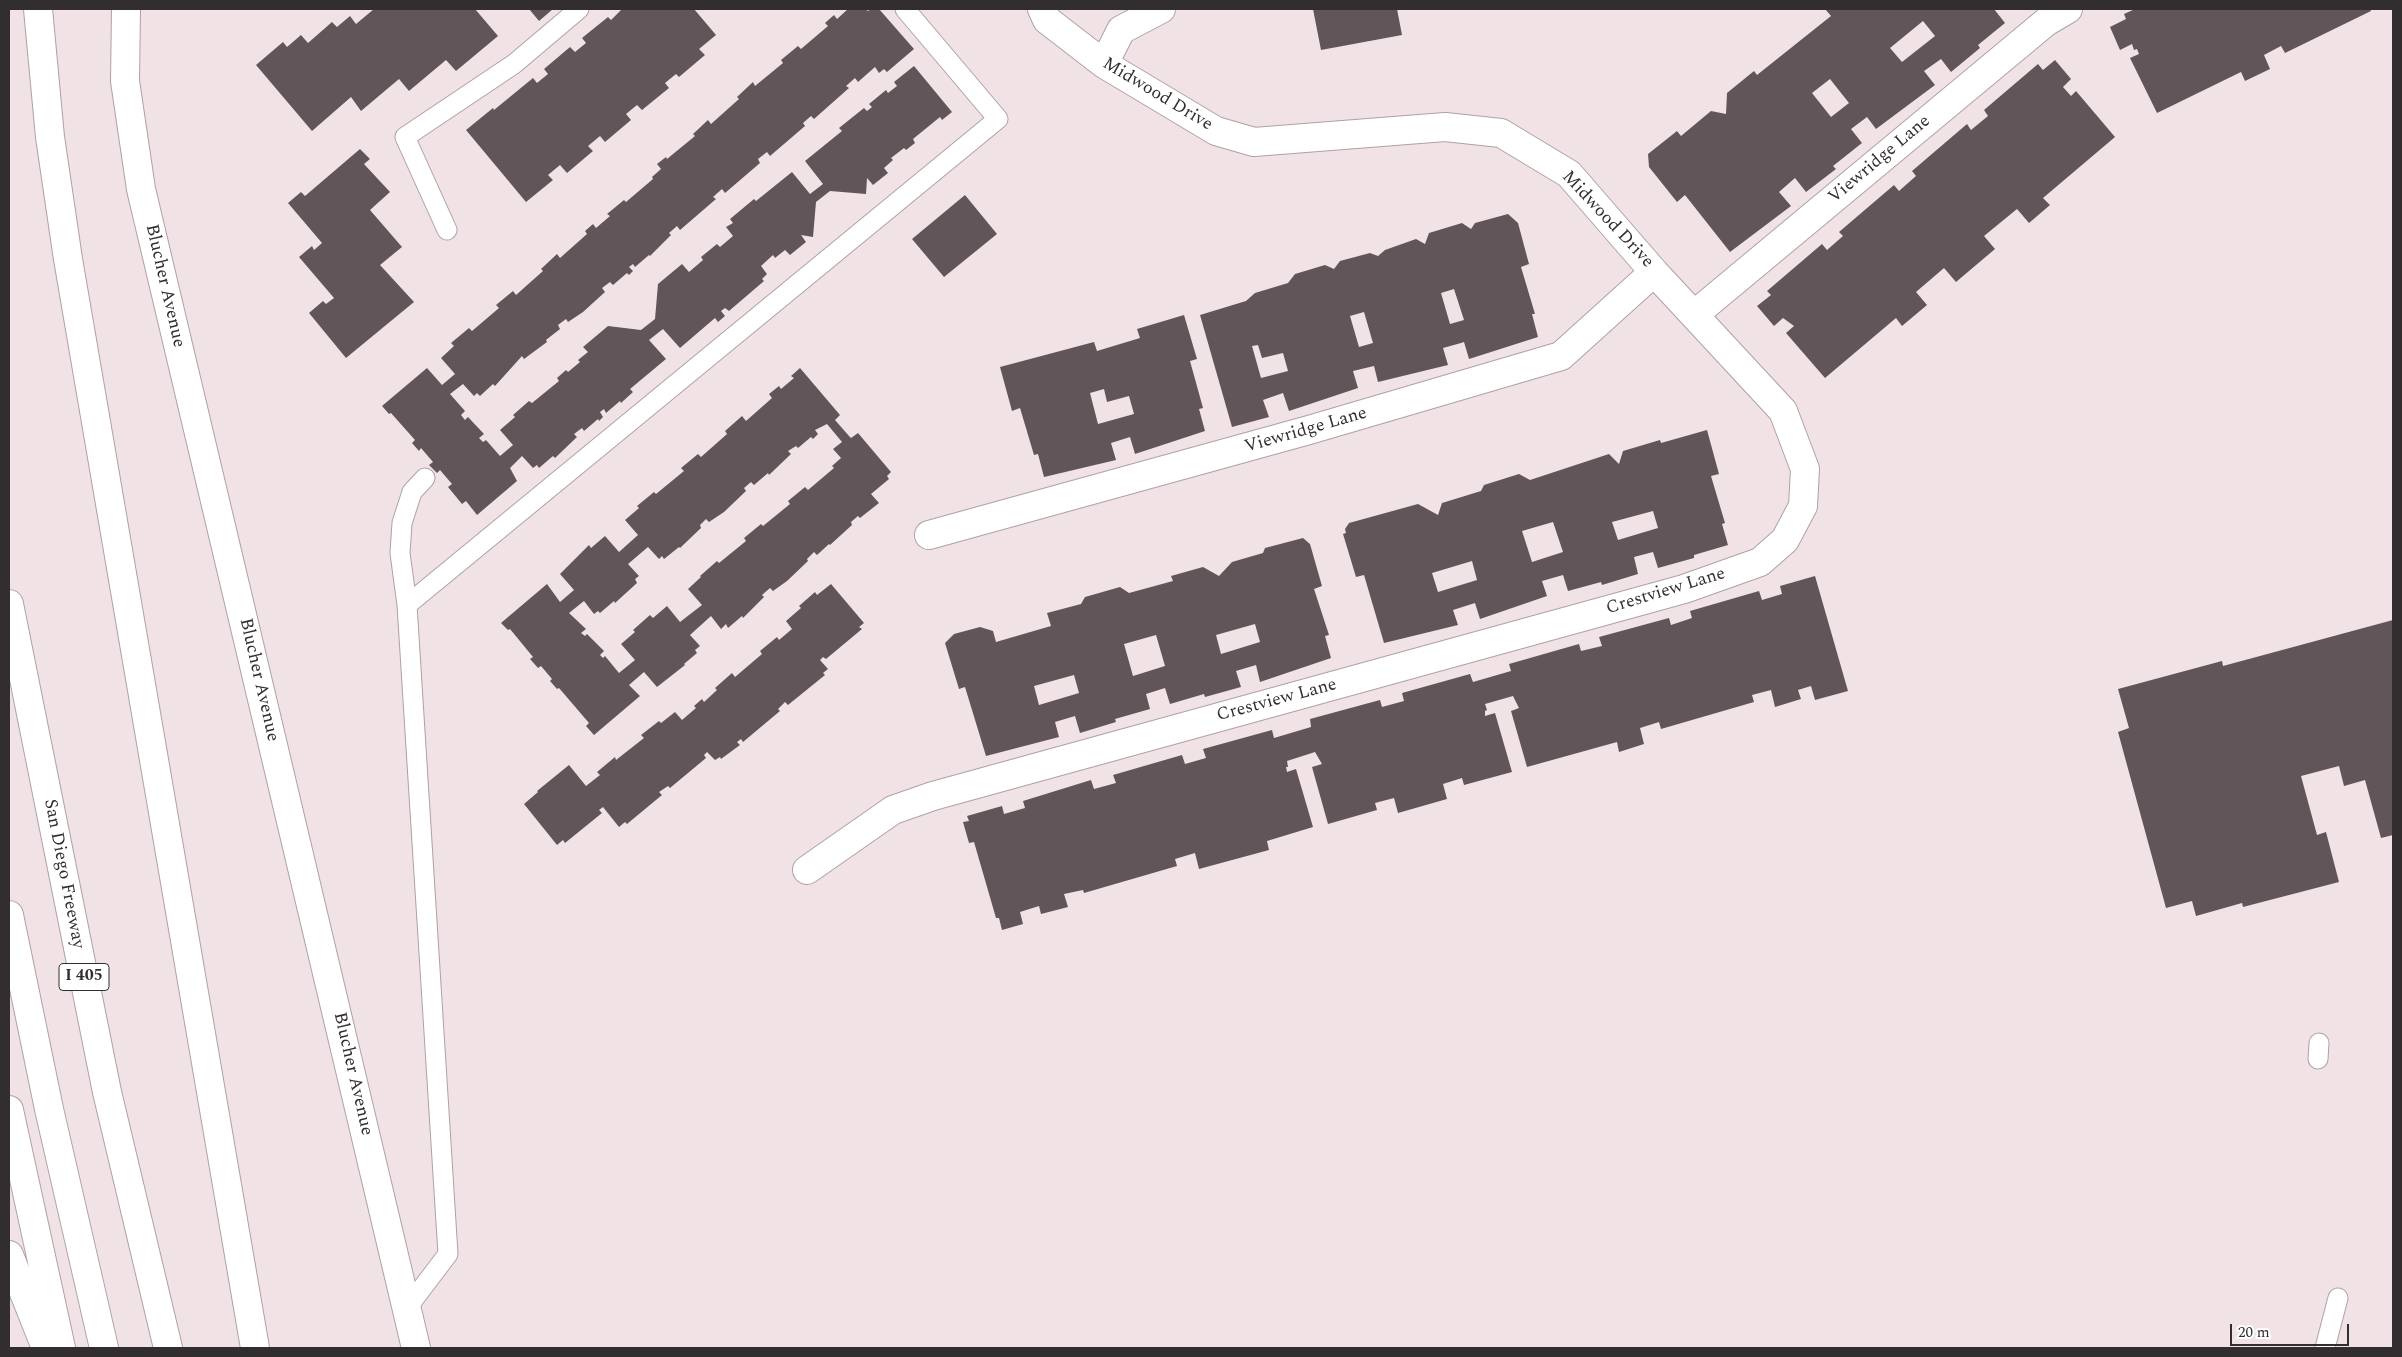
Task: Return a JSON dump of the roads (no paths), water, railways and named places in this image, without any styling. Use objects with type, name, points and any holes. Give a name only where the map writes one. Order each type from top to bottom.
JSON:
[{"type":"main road","points":[[38,9],[50,137],[68,259],[255,1348]]},
{"type":"main road","name":"Blucher Avenue","points":[[126,9],[125,80],[141,190],[416,1348]]},
{"type":"main road","name":"Midwood Drive","points":[[1042,9],[1047,20],[1104,64],[1216,131],[1254,142],[1444,127],[1501,133],[1569,174],[1654,272],[1783,411],[1804,469],[1803,506],[1785,540],[1760,562]]},
{"type":"main road","points":[[1104,64],[1122,30],[1161,9]]},
{"type":"main road","name":"Viewridge Lane","points":[[1695,314],[2046,22],[2068,9]]},
{"type":"main road","name":"Viewridge Lane","points":[[929,536],[1309,430],[1561,356],[1654,272]]},
{"type":"main road","name":"Crestview Lane","points":[[807,870],[893,810],[933,796],[1684,589],[1760,562]]},
{"type":"main road","name":"San Diego Freeway","points":[[9,604],[107,1092],[168,1348]]},
{"type":"main road","points":[[9,915],[49,1109],[104,1348]]},
{"type":"main road","points":[[9,1110],[61,1348]]},
{"type":"main road","points":[[9,1255],[46,1348]]},
{"type":"lane","points":[[447,230],[405,137],[514,64],[579,9]]},
{"type":"lane","points":[[407,605],[998,119],[905,9]]},
{"type":"lane","points":[[408,1308],[448,1254],[407,605],[400,553],[402,523],[412,492],[425,478]]},
{"type":"lane","points":[[2326,1348],[2338,1298]]}]
